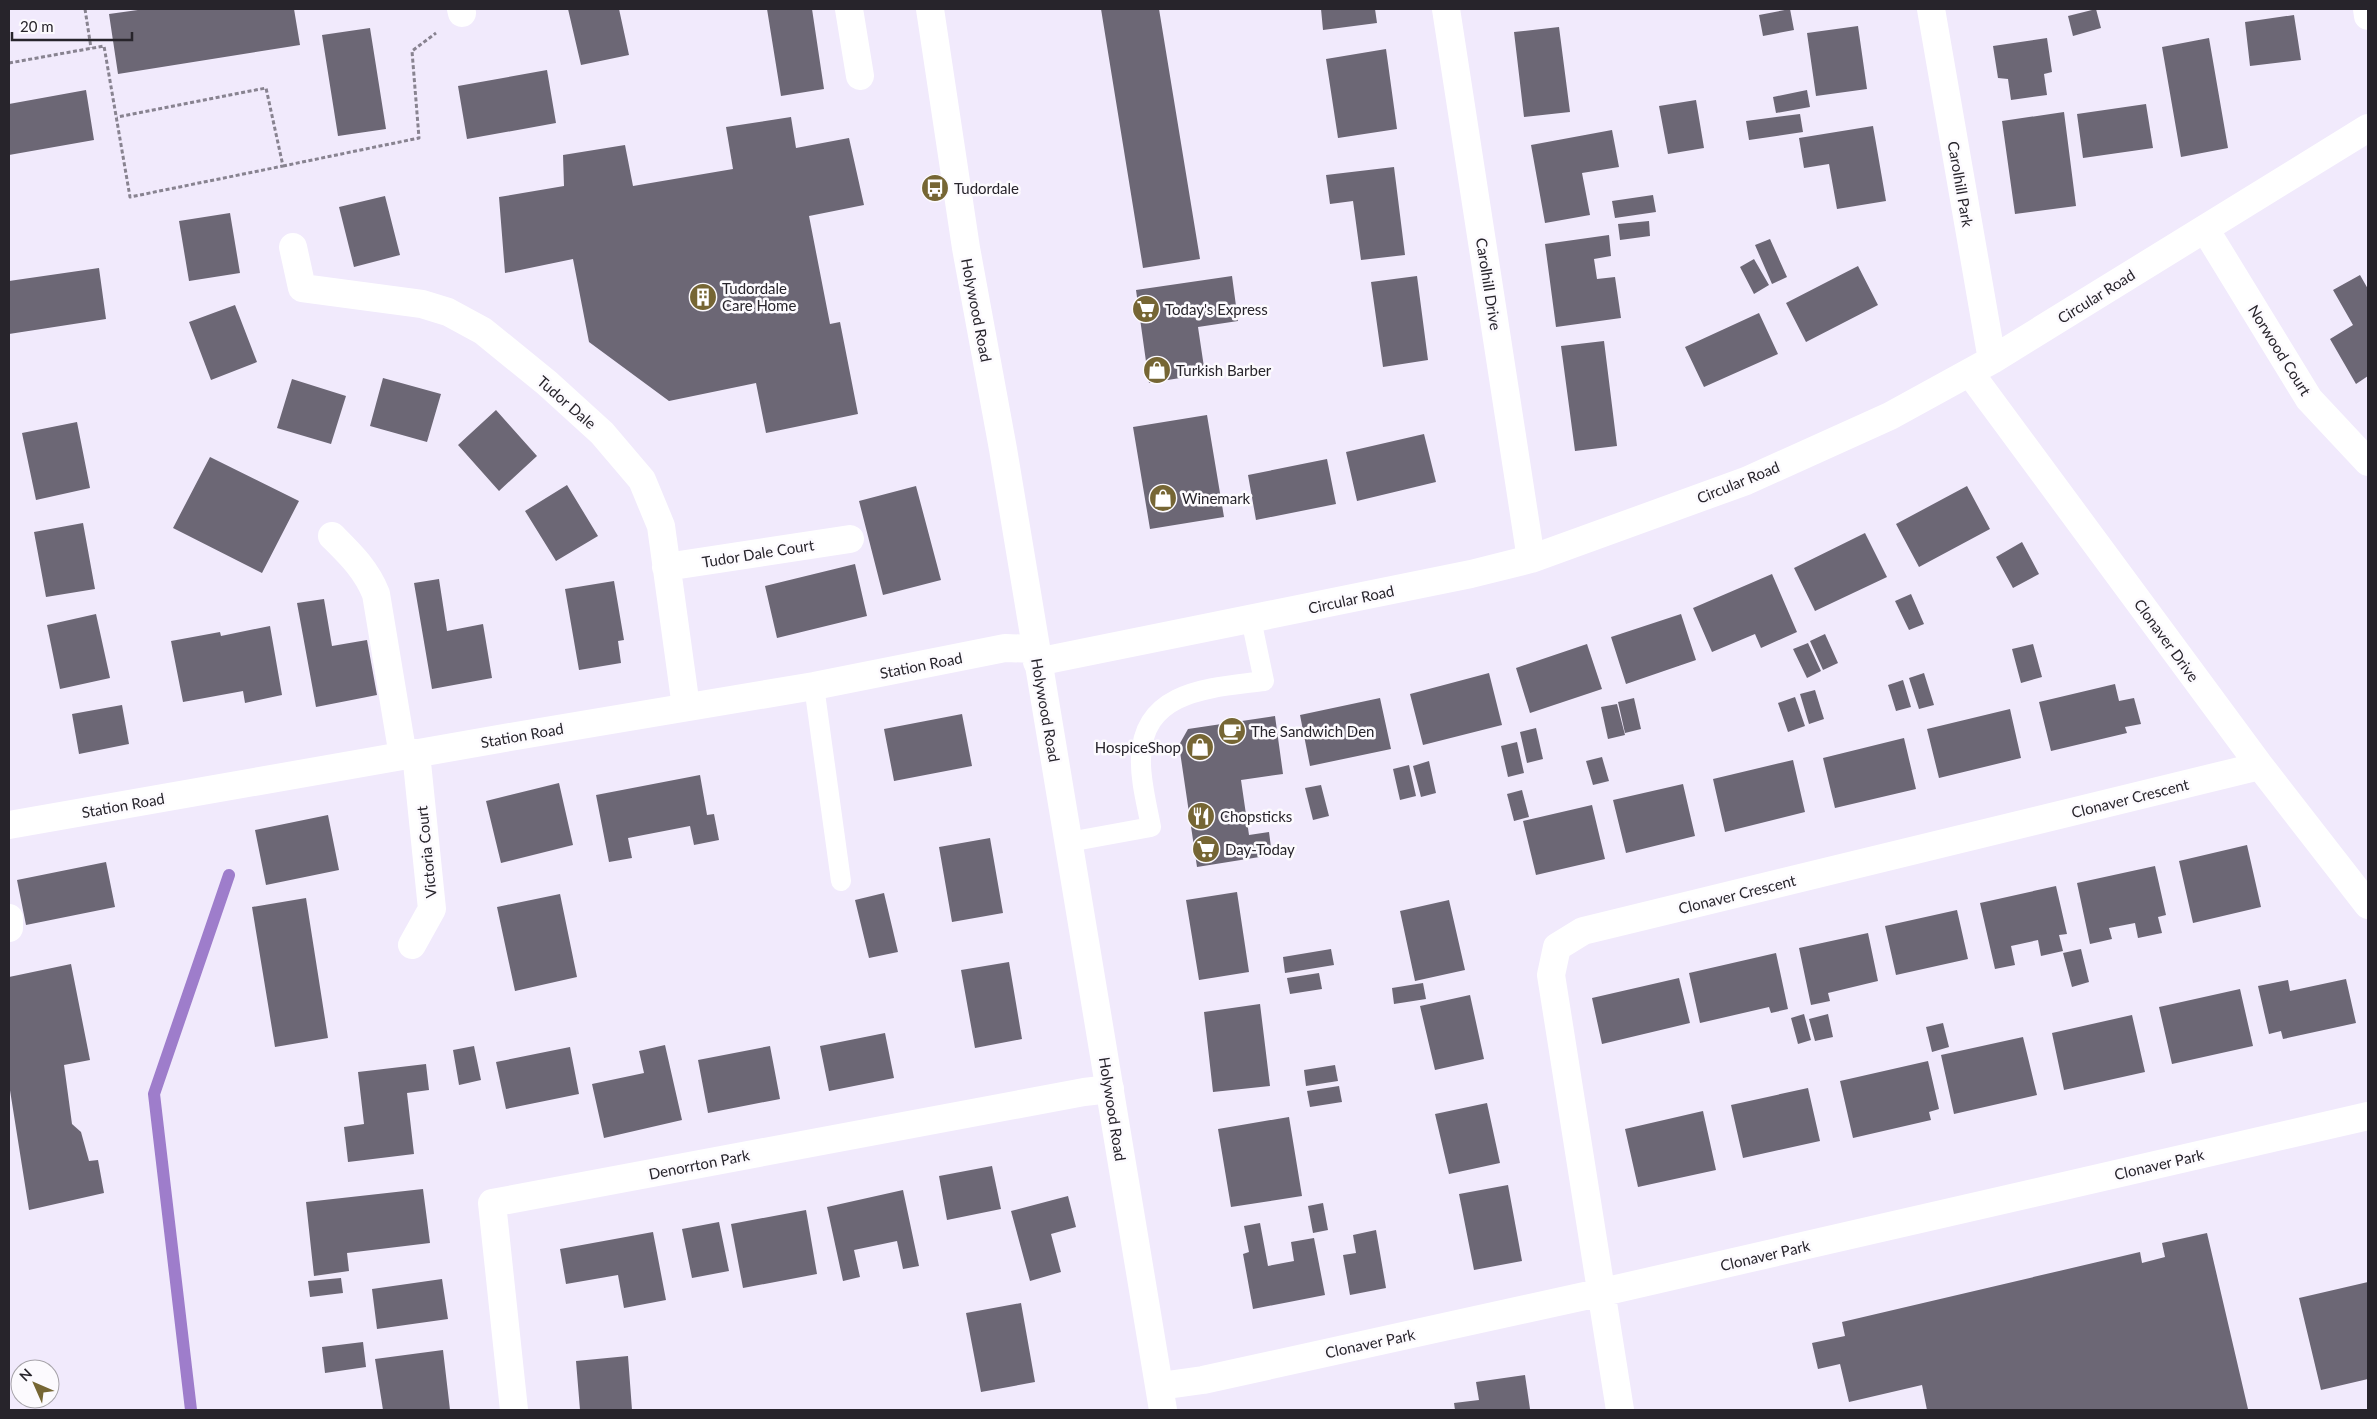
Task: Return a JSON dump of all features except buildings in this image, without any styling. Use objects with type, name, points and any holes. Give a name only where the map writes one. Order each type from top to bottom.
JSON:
[{"type":"street","points":[[849,9],[860,76]]},
{"type":"street","name":"Holywood Road","points":[[930,9],[966,248],[1003,449],[1162,1398]]},
{"type":"street","name":"Carolhill Drive","points":[[1446,9],[1531,559]]},
{"type":"street","name":"Carolhill Park","points":[[1931,9],[1981,366]]},
{"type":"street","points":[[2367,9],[2368,16]]},
{"type":"street","name":"Circular Road","points":[[1036,655],[1251,619],[1471,574],[1531,559],[1746,481],[1890,416],[1981,366],[2368,128]]},
{"type":"street","name":"Norwood Court","points":[[2205,228],[2309,399],[2368,462]]},
{"type":"street","name":"Tudor Dale","points":[[293,247],[302,288],[422,304],[448,312],[482,331],[547,383],[602,432],[642,480],[660,526],[686,707]]},
{"type":"street","name":"Clonaver Drive","points":[[1981,366],[2260,766],[2368,905]]},
{"type":"street","name":"Victoria Court","points":[[332,536],[361,565],[370,578],[376,594],[409,755],[432,909],[412,945]]},
{"type":"street","name":"Tudor Dale Court","points":[[666,567],[850,538]]},
{"type":"street","name":"Station Road","points":[[9,825],[814,686],[1005,648],[1036,655]]},
{"type":"street","name":"Clonaver Crescent","points":[[1620,1410],[1552,975],[1557,947],[1584,931],[2260,766]]},
{"type":"street","points":[[9,918],[9,928]]},
{"type":"street","name":"Denorrton Park","points":[[514,1410],[492,1203],[1084,1092],[1110,1090]]},
{"type":"street","name":"Clonaver Park","points":[[1162,1398],[1212,1378],[1603,1292],[2368,1116]]},
{"type":"lane","points":[[1069,842],[1151,826],[1141,760],[1142,744],[1147,729],[1158,713],[1171,701],[1186,694],[1264,681],[1251,619]]},
{"type":"lane","points":[[814,686],[841,881]]},
{"type":"path","points":[[85,9],[91,48]]},
{"type":"path","points":[[9,63],[104,46],[130,197],[419,138],[412,51],[462,11]]},
{"type":"path","points":[[117,117],[266,88],[283,166]]},
{"type":"waterway","points":[[191,1410],[154,1094],[229,875]]},
{"type":"place","name":"Tudordale","points":[[935,188]]},
{"type":"place","name":"Tudordale Care Home","points":[[703,297]]},
{"type":"place","name":"Today's Express","points":[[1146,309]]},
{"type":"place","name":"Turkish Barber","points":[[1157,370]]},
{"type":"place","name":"Winemark","points":[[1163,498]]},
{"type":"place","name":"The Sandwich Den","points":[[1232,731]]},
{"type":"place","name":"HospiceShop","points":[[1200,747]]},
{"type":"place","name":"Chopsticks","points":[[1201,816]]},
{"type":"place","name":"Day-Today","points":[[1206,849]]}]
